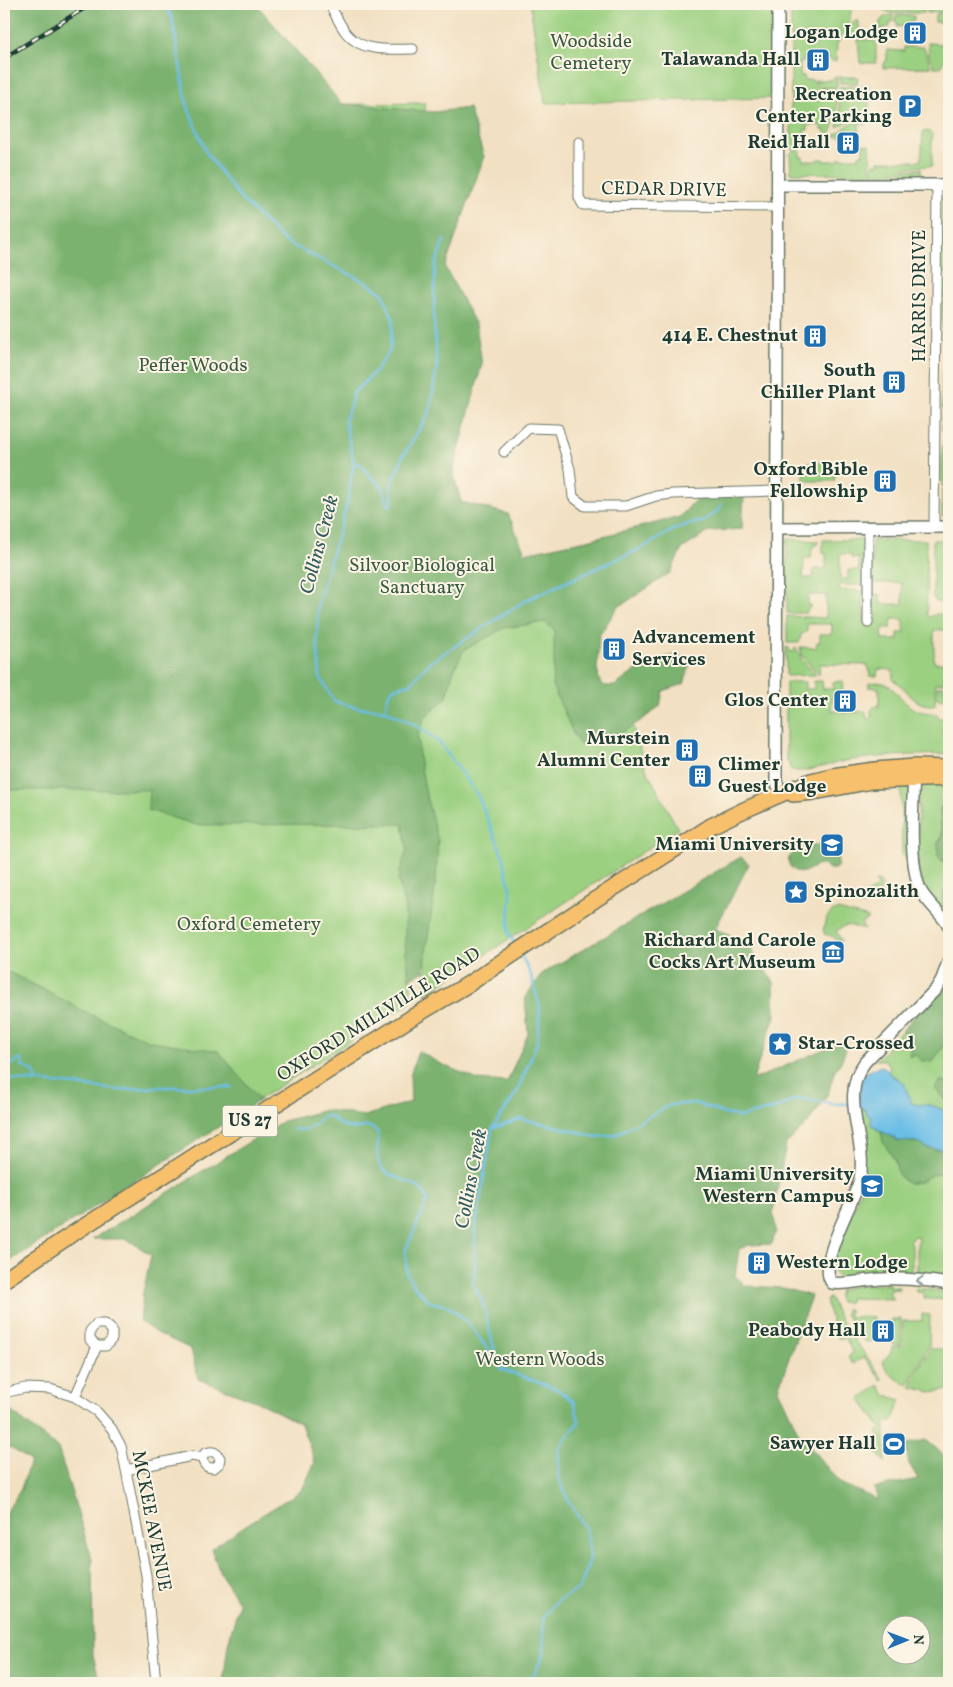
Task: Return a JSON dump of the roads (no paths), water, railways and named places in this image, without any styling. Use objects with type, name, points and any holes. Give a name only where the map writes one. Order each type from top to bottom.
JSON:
[{"type":"highway","name":"US 27","points":[[914,773],[949,768]]},
{"type":"highway","name":"US 27","points":[[781,795],[811,781],[868,770],[914,773],[949,778]]},
{"type":"highway","name":"OXFORD MILLVILLE ROAD","points":[[4,1280],[275,1104],[498,964],[711,826],[781,795]]},
{"type":"street","points":[[330,4],[347,34],[356,42],[379,50],[413,49]]},
{"type":"street","points":[[778,4],[776,780],[781,795]]},
{"type":"street","name":"CEDAR DRIVE","points":[[579,142],[579,198],[583,205],[778,207]]},
{"type":"street","points":[[778,185],[949,185]]},
{"type":"street","name":"HARRIS DRIVE","points":[[934,527],[937,185]]},
{"type":"street","points":[[504,452],[529,428],[558,429],[570,469],[573,497],[585,506],[626,506],[656,496],[673,494],[777,491]]},
{"type":"street","points":[[868,527],[868,623]]},
{"type":"street","points":[[777,528],[949,527]]},
{"type":"street","points":[[914,773],[913,864],[916,880],[922,893],[949,927]]},
{"type":"street","points":[[949,960],[942,979],[932,993],[865,1062],[857,1076],[853,1093],[862,1168],[857,1188],[831,1251],[827,1271],[828,1279],[832,1284],[873,1279],[949,1284]]},
{"type":"street","points":[[75,1397],[97,1346]]},
{"type":"street","name":"MCKEE AVENUE","points":[[4,1393],[25,1388],[50,1389],[75,1397],[97,1412],[112,1429],[121,1446],[146,1574],[156,1683]]},
{"type":"street","points":[[126,1470],[192,1456],[202,1458]]},
{"type":"water","points":[[883,1066],[891,1075],[904,1083],[911,1103],[931,1106],[949,1112],[949,1150],[928,1148],[917,1142],[898,1141],[871,1124],[871,1117],[859,1105],[861,1081],[870,1070]]},
{"type":"waterway","name":"Collins Creek","points":[[165,4],[172,18],[187,105],[206,152],[239,197],[286,242],[369,284],[383,294],[393,319],[390,350],[375,372],[354,392],[345,422],[354,463],[347,504],[318,602],[317,639],[320,677],[334,701],[354,707],[385,710],[416,725],[439,742],[477,794],[503,856],[511,894],[508,932],[516,946]]},
{"type":"waterway","points":[[354,463],[360,464],[381,486],[387,505],[390,506],[392,502],[391,486],[403,456],[430,411],[437,367],[434,320],[435,266],[444,240]]},
{"type":"waterway","points":[[385,710],[389,694],[393,688],[410,684],[429,663],[526,600],[642,548],[673,530],[704,521],[719,510],[721,505]]},
{"type":"waterway","name":"Collins Creek","points":[[521,955],[531,975],[540,1008],[537,1043],[517,1092],[492,1129],[475,1231],[473,1285],[482,1300],[497,1361],[501,1369],[557,1389],[574,1402],[579,1422],[559,1448],[558,1477],[568,1500],[587,1531],[590,1559],[580,1588],[556,1602],[543,1618],[544,1653],[533,1677],[521,1683]]},
{"type":"waterway","points":[[4,1062],[13,1064],[16,1060],[22,1060],[22,1066],[34,1072],[37,1081]]},
{"type":"waterway","points":[[4,1079],[118,1090],[157,1087],[231,1087]]},
{"type":"waterway","points":[[494,1128],[521,1119],[596,1137],[615,1135],[670,1105],[695,1103],[725,1114],[741,1117],[774,1109],[799,1098],[833,1104],[850,1104]]},
{"type":"waterway","points":[[294,1129],[308,1129],[325,1116],[331,1117],[343,1126],[352,1128],[368,1126],[377,1131],[377,1155],[383,1170],[414,1185],[422,1191],[428,1200],[405,1251],[407,1274],[415,1287],[430,1302],[448,1306],[467,1322],[496,1360]]},
{"type":"railway","points":[[4,58],[91,4]]},
{"type":"place","name":"Logan Lodge","points":[[915,33]]},
{"type":"place","name":"Talawanda Hall","points":[[818,60]]},
{"type":"place","name":"Recreation Center Parking","points":[[910,106]]},
{"type":"place","name":"Reid Hall","points":[[848,143]]},
{"type":"place","name":"414 E. Chestnut","points":[[815,336]]},
{"type":"place","name":"South Chiller Plant","points":[[894,382]]},
{"type":"place","name":"Oxford Bible Fellowship","points":[[885,481]]},
{"type":"place","name":"Advancement Services","points":[[614,649]]},
{"type":"place","name":"Glos Center","points":[[845,701]]},
{"type":"place","name":"Murstein Alumni Center","points":[[687,750]]},
{"type":"place","name":"Climer Guest Lodge","points":[[700,776]]},
{"type":"place","name":"Miami University","points":[[832,845]]},
{"type":"place","name":"Spinozalith","points":[[796,892]]},
{"type":"place","name":"Richard and Carole Cocks Art Museum","points":[[833,952]]},
{"type":"place","name":"Star-Crossed","points":[[780,1044]]},
{"type":"place","name":"Miami University Western Campus","points":[[872,1186]]},
{"type":"place","name":"Western Lodge","points":[[759,1263]]},
{"type":"place","name":"Peabody Hall","points":[[883,1331]]},
{"type":"place","name":"Sawyer Hall","points":[[894,1444]]},
{"type":"park label","name":"Woodside Cemetery","points":[[591,53]]},
{"type":"park label","name":"Peffer Woods","points":[[193,366]]},
{"type":"park label","name":"Silvoor Biological Sanctuary","points":[[422,577]]},
{"type":"park label","name":"Oxford Cemetery","points":[[249,925]]},
{"type":"park label","name":"Western Woods","points":[[540,1360]]}]
